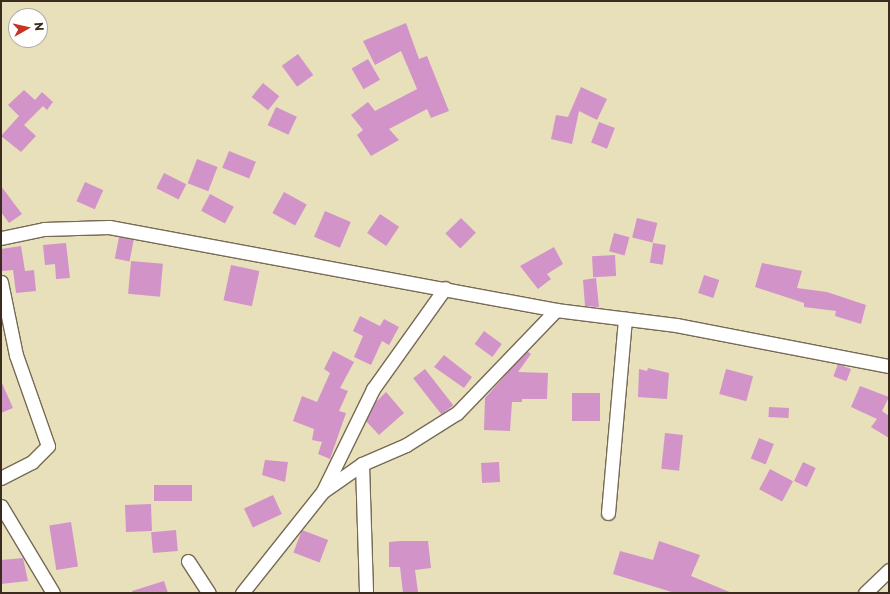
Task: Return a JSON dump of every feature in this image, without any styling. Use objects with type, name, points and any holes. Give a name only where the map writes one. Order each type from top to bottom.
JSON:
[{"type":"street","points":[[1,238],[44,228],[109,227],[445,288],[556,310],[676,325],[889,366]]},
{"type":"street","points":[[1,282],[16,355],[48,446],[32,462],[1,478]]},
{"type":"street","points":[[242,593],[323,491],[373,389],[420,318],[445,288]]},
{"type":"street","points":[[323,491],[362,464],[412,441],[457,413],[556,310]]},
{"type":"street","points":[[608,513],[625,319]]},
{"type":"street","points":[[362,464],[366,593]]},
{"type":"street","points":[[1,506],[53,593]]},
{"type":"street","points":[[188,560],[209,593]]},
{"type":"street","points":[[866,593],[889,570]]},
{"type":"building","points":[[406,23],[419,59],[427,56],[449,111],[431,118],[427,109],[389,129],[399,140],[371,156],[357,135],[363,130],[351,115],[368,102],[375,111],[417,89],[401,51],[375,65],[363,41]]},
{"type":"building","points":[[298,54],[313,75],[297,87],[282,66]]},
{"type":"building","points":[[368,59],[380,80],[364,89],[352,68]]},
{"type":"building","points":[[263,83],[279,96],[268,110],[252,97]]},
{"type":"building","points":[[581,87],[607,99],[597,120],[579,111],[572,144],[551,139],[556,115],[568,117]]},
{"type":"building","points":[[24,90],[35,100],[42,92],[53,102],[47,110],[43,106],[24,125],[36,136],[21,152],[1,136],[19,116],[8,105]]},
{"type":"building","points":[[276,107],[297,117],[288,135],[268,125]]},
{"type":"building","points":[[599,122],[615,128],[607,149],[591,143]]},
{"type":"building","points":[[229,151],[256,162],[249,179],[222,168]]},
{"type":"building","points":[[197,159],[218,167],[208,191],[188,183]]},
{"type":"building","points":[[164,173],[186,184],[179,199],[156,188]]},
{"type":"building","points":[[85,182],[103,190],[95,209],[76,201]]},
{"type":"building","points":[[1,186],[22,214],[9,223],[1,212]]},
{"type":"building","points":[[284,192],[307,205],[295,226],[272,213]]},
{"type":"building","points":[[210,194],[234,207],[225,223],[201,211]]},
{"type":"building","points":[[325,211],[351,222],[340,248],[314,237]]},
{"type":"building","points":[[380,214],[399,227],[386,246],[367,233]]},
{"type":"building","points":[[461,218],[476,233],[460,248],[445,234]]},
{"type":"building","points":[[637,218],[657,223],[653,242],[632,237]]},
{"type":"building","points":[[614,233],[629,237],[625,255],[609,251]]},
{"type":"building","points":[[119,237],[134,240],[130,261],[115,259]]},
{"type":"building","points":[[66,243],[70,278],[56,279],[55,264],[45,265],[43,245]]},
{"type":"building","points":[[653,243],[666,245],[663,265],[650,263]]},
{"type":"building","points":[[21,246],[25,271],[34,270],[36,291],[16,293],[13,270],[2,271],[1,249]]},
{"type":"building","points":[[554,247],[563,264],[547,274],[551,279],[538,289],[520,266]]},
{"type":"building","points":[[615,255],[616,276],[593,277],[592,256]]},
{"type":"building","points":[[131,261],[163,264],[160,297],[128,294]]},
{"type":"building","points":[[762,263],[802,271],[797,288],[827,292],[866,305],[861,324],[835,316],[836,311],[804,307],[804,303],[755,287]]},
{"type":"building","points":[[231,265],[259,271],[252,306],[224,300]]},
{"type":"building","points":[[704,275],[719,280],[713,298],[698,293]]},
{"type":"building","points":[[596,278],[599,307],[585,306],[583,280]]},
{"type":"building","points":[[360,316],[380,326],[384,319],[399,327],[389,345],[382,341],[371,365],[354,357],[363,336],[353,331]]},
{"type":"building","points":[[484,331],[502,344],[492,357],[475,344]]},
{"type":"building","points":[[333,351],[354,362],[340,388],[348,391],[339,411],[346,413],[330,459],[318,454],[322,442],[312,440],[314,429],[293,421],[302,396],[317,402],[330,373],[324,369]]},
{"type":"building","points":[[527,351],[531,354],[518,372],[548,373],[547,399],[522,399],[522,402],[512,402],[510,431],[484,430],[485,398]]},
{"type":"building","points":[[444,355],[472,377],[464,388],[434,367]]},
{"type":"building","points":[[838,364],[851,369],[846,381],[833,376]]},
{"type":"building","points":[[648,368],[669,373],[667,399],[638,397],[639,369],[647,371]]},
{"type":"building","points":[[425,369],[453,405],[442,414],[413,378]]},
{"type":"building","points":[[726,369],[753,376],[746,401],[719,394]]},
{"type":"building","points":[[1,381],[13,408],[1,413]]},
{"type":"building","points":[[860,386],[889,397],[882,411],[889,416],[889,438],[871,427],[877,419],[851,407]]},
{"type":"building","points":[[386,392],[404,413],[379,435],[366,421],[376,402]]},
{"type":"building","points":[[572,393],[600,393],[600,421],[572,421]]},
{"type":"building","points":[[769,407],[789,408],[788,418],[768,417]]},
{"type":"building","points":[[665,433],[683,435],[679,471],[661,469]]},
{"type":"building","points":[[759,438],[774,444],[766,464],[751,458]]},
{"type":"building","points":[[265,460],[288,462],[285,482],[262,475]]},
{"type":"building","points":[[499,462],[500,482],[482,483],[481,463]]},
{"type":"building","points":[[803,462],[816,468],[807,487],[794,481]]},
{"type":"building","points":[[770,469],[793,481],[782,502],[759,489]]},
{"type":"building","points":[[154,485],[192,485],[192,501],[154,501]]},
{"type":"building","points":[[273,495],[282,514],[253,528],[244,509]]},
{"type":"building","points":[[151,504],[152,531],[126,532],[125,505]]},
{"type":"building","points":[[71,522],[78,566],[56,570],[49,525]]},
{"type":"building","points":[[176,530],[178,551],[153,553],[151,532]]},
{"type":"building","points":[[302,530],[328,540],[320,562],[293,552]]},
{"type":"building","points":[[428,541],[431,568],[415,570],[418,592],[403,593],[400,567],[389,567],[389,542]]},
{"type":"building","points":[[659,541],[700,555],[691,576],[732,593],[675,593],[613,574],[620,551],[653,560]]},
{"type":"building","points":[[23,558],[28,581],[1,584],[1,560]]},
{"type":"building","points":[[164,581],[168,593],[133,593],[132,591]]}]
